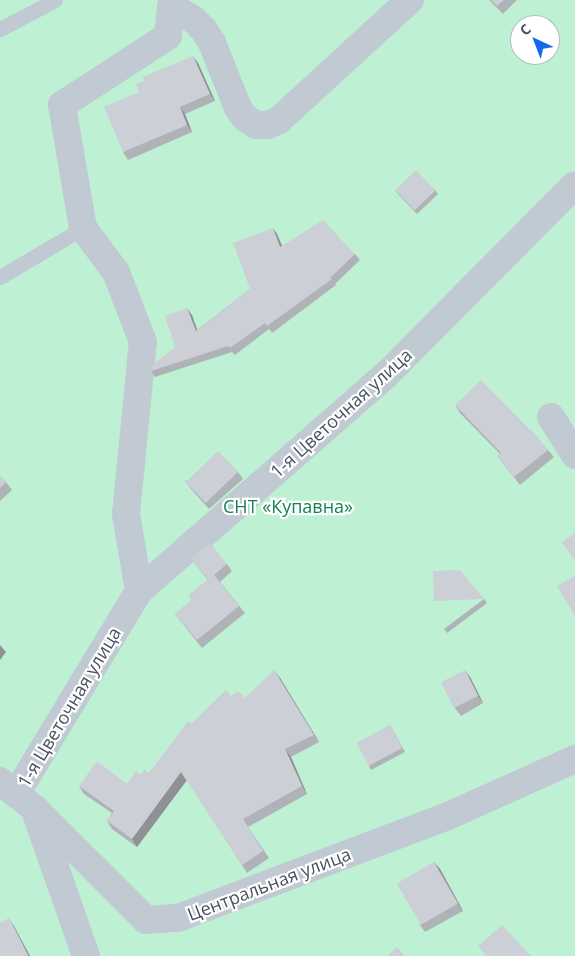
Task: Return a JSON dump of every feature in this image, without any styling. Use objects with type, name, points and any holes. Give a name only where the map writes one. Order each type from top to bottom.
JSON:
[{"type":"street","points":[[170,3],[193,19],[204,30],[212,43],[238,108],[245,118],[256,125],[268,125],[280,120],[410,0]]},
{"type":"street","points":[[139,591],[126,514],[143,342],[116,272],[83,228],[62,105],[168,36],[170,3]]},
{"type":"street","name":"1-я Цветочная улица","points":[[17,795],[139,591],[385,376],[575,185]]},
{"type":"street","points":[[551,417],[575,455]]},
{"type":"street","name":"Центральная улица","points":[[17,795],[146,920],[178,918],[448,816],[575,759]]},
{"type":"street","points":[[17,795],[86,956]]},
{"type":"lane","points":[[0,29],[55,0]]},
{"type":"lane","points":[[0,277],[83,228]]},
{"type":"green space","name":"СНТ «Купавна»","points":[[0,0],[575,0],[575,956],[0,956]]},
{"type":"building","points":[[491,0],[504,0],[497,6]]},
{"type":"building","points":[[193,56],[210,94],[180,107],[187,125],[123,152],[104,107],[139,92],[136,84],[144,81],[143,77]]},
{"type":"building","points":[[416,170],[435,190],[415,210],[395,190]]},
{"type":"building","points":[[323,220],[355,254],[330,278],[332,279],[267,326],[265,323],[230,348],[228,346],[151,371],[151,366],[175,347],[165,316],[187,308],[196,331],[250,289],[233,243],[273,228],[280,247]]},
{"type":"building","points":[[481,380],[531,429],[548,450],[514,477],[497,456],[501,453],[455,405]]},
{"type":"building","points":[[218,451],[238,472],[206,503],[186,482]]},
{"type":"building","points":[[0,476],[6,482],[0,488]]},
{"type":"building","points":[[575,533],[575,561],[562,542]]},
{"type":"building","points":[[210,543],[227,564],[214,575],[239,606],[197,640],[175,614],[192,599],[189,595],[208,579],[191,559]]},
{"type":"building","points":[[460,570],[484,599],[434,601],[433,571]]},
{"type":"building","points":[[575,576],[575,616],[557,586]]},
{"type":"building","points":[[274,670],[314,735],[285,749],[302,786],[243,819],[263,851],[242,865],[181,772],[132,839],[107,821],[114,811],[79,786],[97,761],[127,784],[136,771],[141,775],[144,769],[149,773],[188,721],[191,724],[226,690],[231,696],[238,691],[245,698]]},
{"type":"building","points":[[465,670],[478,696],[454,708],[441,682]]},
{"type":"building","points":[[390,725],[402,748],[369,766],[356,743]]},
{"type":"building","points":[[434,862],[458,904],[421,925],[397,884]]},
{"type":"building","points":[[9,918],[27,956],[0,956],[0,923]]},
{"type":"building","points":[[502,925],[531,956],[486,956],[478,946]]},
{"type":"building","points":[[397,947],[405,956],[387,956]]}]
